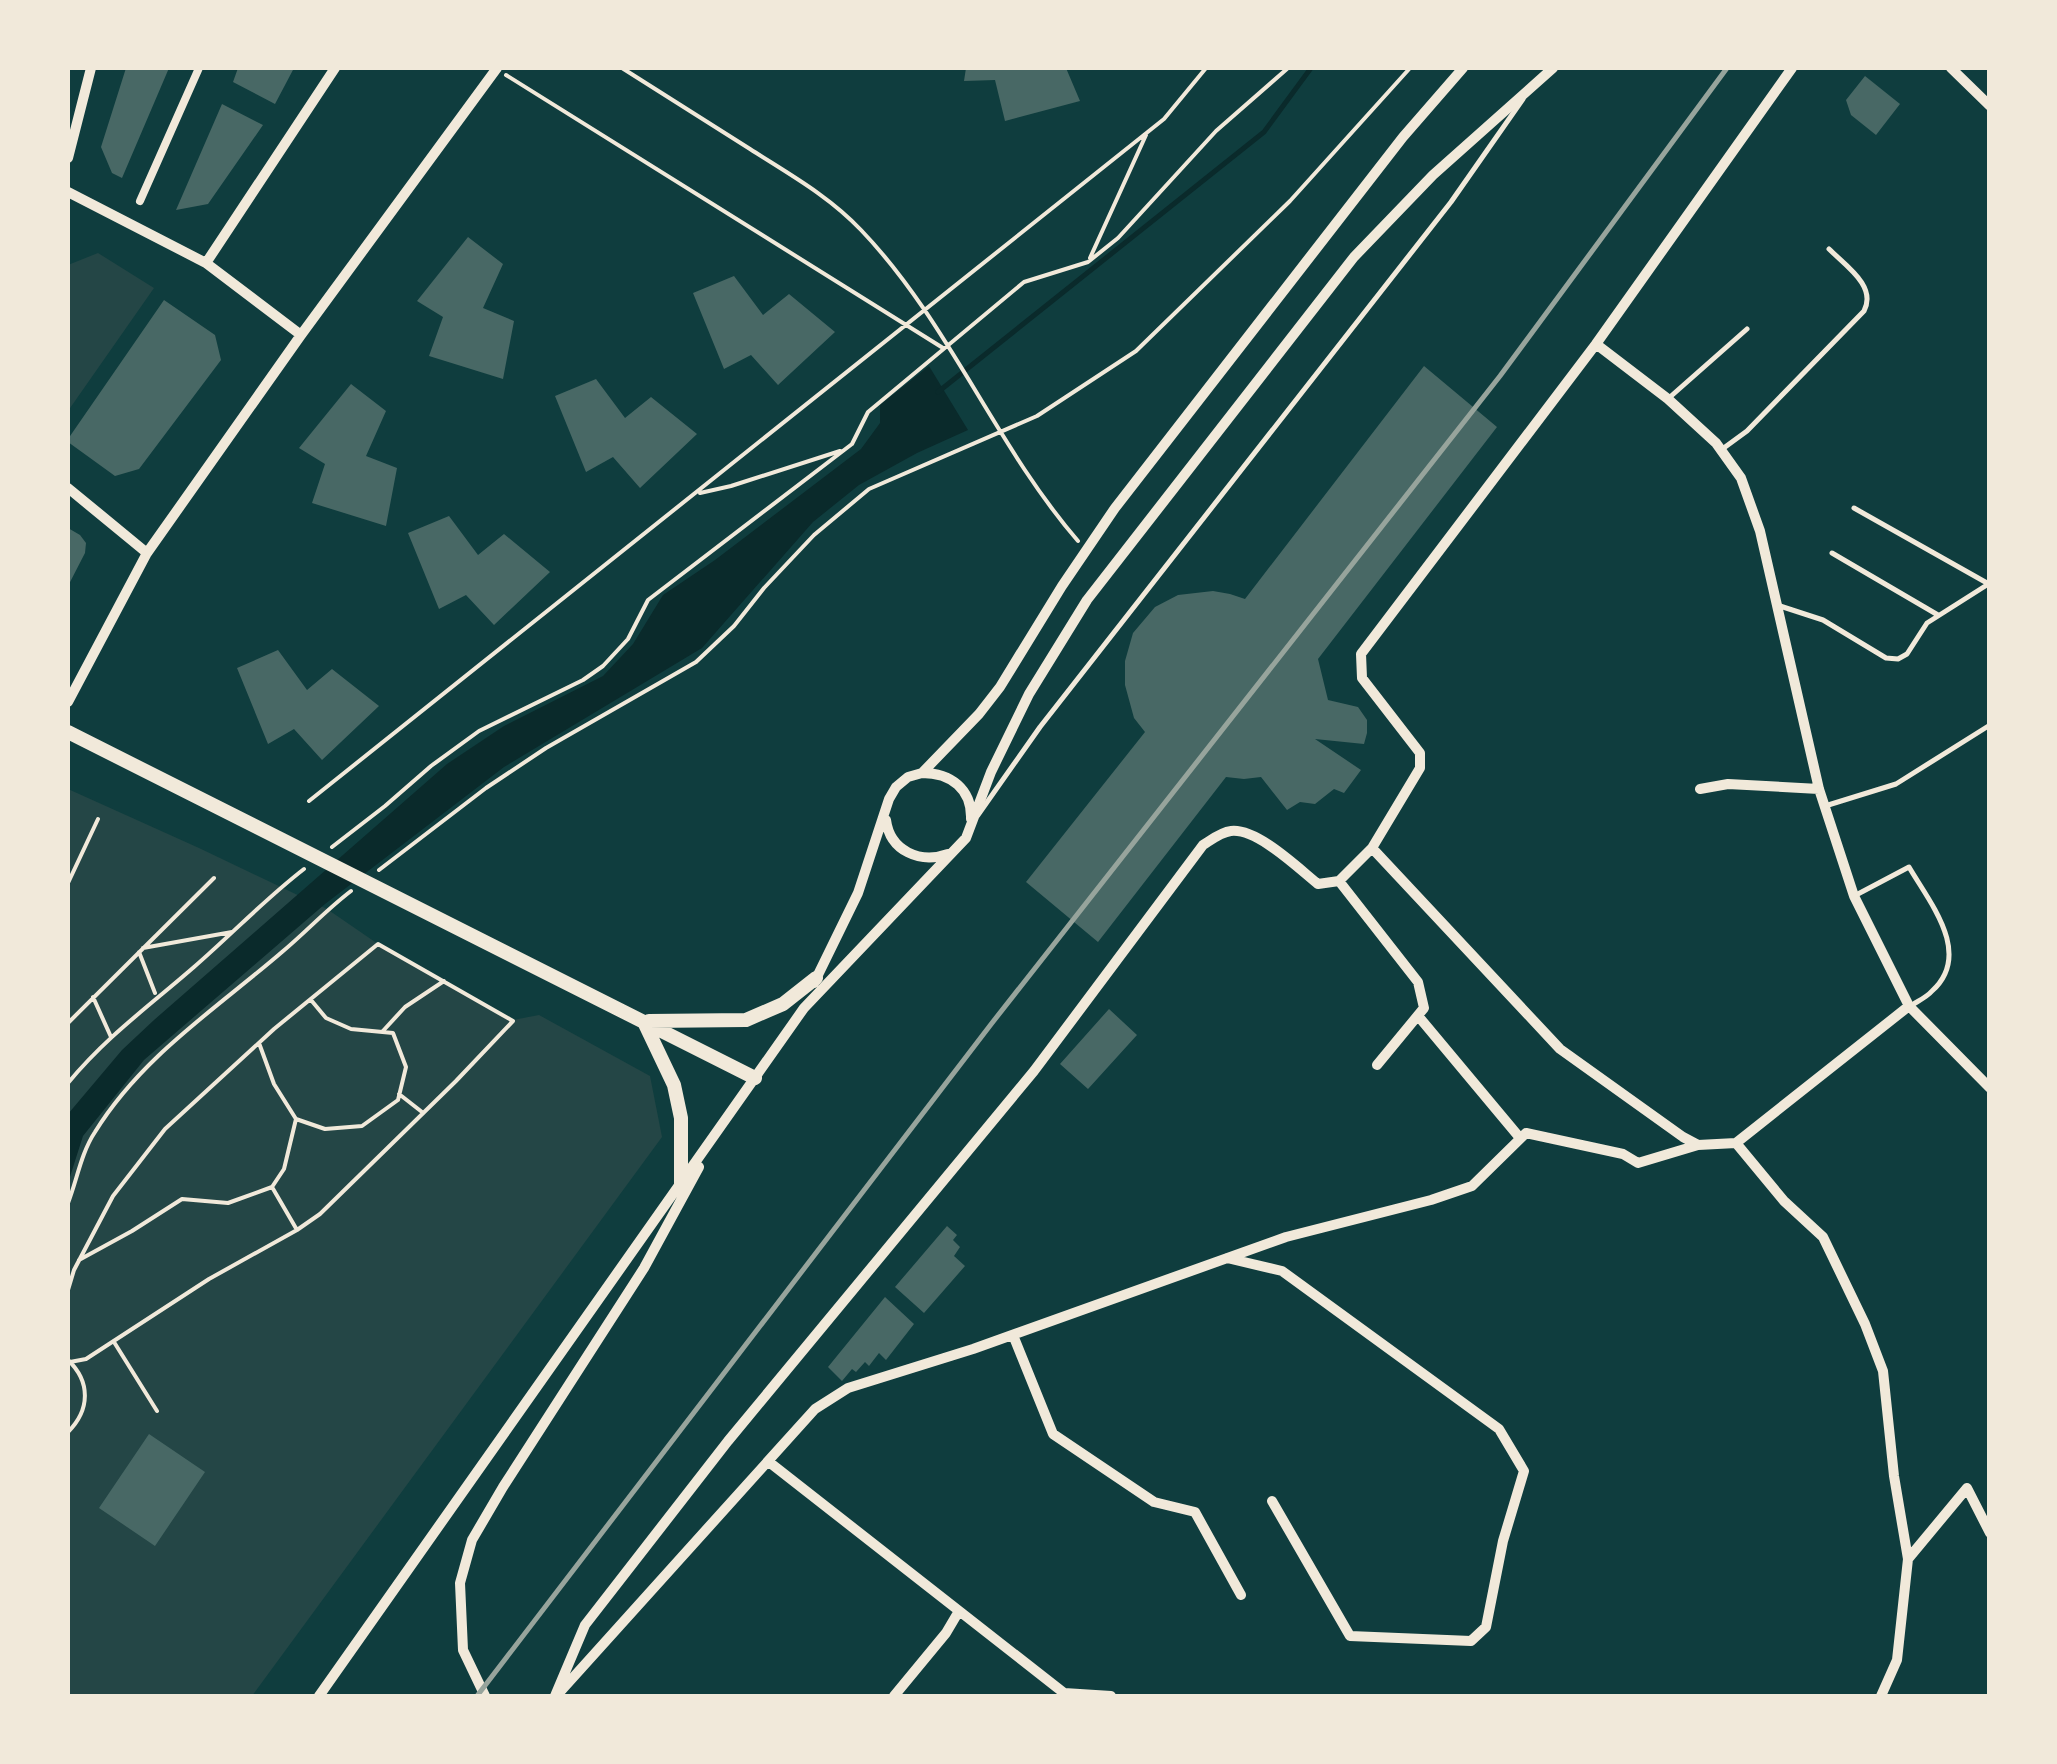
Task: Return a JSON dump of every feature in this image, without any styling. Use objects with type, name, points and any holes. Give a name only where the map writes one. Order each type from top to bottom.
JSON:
[{"type":"street","points":[[68,158],[91,68]]},
{"type":"street","points":[[140,201],[199,68]]},
{"type":"street","points":[[206,263],[335,68]]},
{"type":"street","points":[[68,702],[147,553],[496,68]]},
{"type":"street","points":[[922,773],[979,714],[1115,508],[1403,138],[1463,68]]},
{"type":"street","points":[[319,1696],[804,1008],[966,838],[991,772],[1029,694],[1087,600],[1354,257],[1433,175],[1552,68]]},
{"type":"street","points":[[556,1696],[584,1625],[728,1442],[1034,1071],[1203,845],[1227,831],[1244,831],[1318,884],[1339,881],[1372,848],[1420,768],[1420,753],[1362,678],[1360,654],[1596,344],[1792,68]]},
{"type":"street","points":[[1952,68],[1990,106]]},
{"type":"street","points":[[68,192],[206,263],[301,336]]},
{"type":"street","points":[[1596,344],[1668,399],[1722,450],[1741,478],[1760,532],[1819,790],[1854,896],[1909,1006],[1990,1088]]},
{"type":"street","points":[[68,488],[147,553]]},
{"type":"street","points":[[68,732],[756,1078]]},
{"type":"street","points":[[804,1008],[858,893],[896,787],[922,773],[950,778],[968,798],[971,825]]},
{"type":"street","points":[[1700,789],[1728,784],[1819,790]]},
{"type":"street","points":[[886,814],[887,828],[905,851],[932,858],[957,848]]},
{"type":"street","points":[[1372,848],[1560,1048],[1698,1144]]},
{"type":"street","points":[[1339,881],[1418,982],[1424,1008],[1377,1065]]},
{"type":"street","points":[[644,1021],[746,1020],[783,1004],[816,978]]},
{"type":"street","points":[[556,1696],[815,1409],[848,1388],[1013,1335],[1286,1236],[1472,1186],[1526,1133],[1623,1154],[1638,1163],[1698,1144],[1736,1143],[1909,1006]]},
{"type":"street","points":[[1418,1017],[1520,1138]]},
{"type":"street","points":[[644,1021],[674,1085],[681,1118],[681,1184]]},
{"type":"street","points":[[485,1696],[463,1650],[460,1582],[472,1540],[644,1268],[724,1122]]},
{"type":"street","points":[[1736,1143],[1784,1201],[1823,1237],[1883,1371],[1908,1560],[1897,1660],[1880,1696]]},
{"type":"street","points":[[1226,1258],[1282,1272],[1498,1429],[1524,1471],[1503,1541],[1486,1627],[1472,1642],[1350,1636],[1272,1501]]},
{"type":"street","points":[[1013,1335],[1053,1434],[1154,1502],[1195,1512],[1241,1595]]},
{"type":"street","points":[[769,1462],[1064,1695],[1110,1696]]},
{"type":"street","points":[[1908,1560],[1968,1488],[1990,1533]]},
{"type":"street","points":[[894,1696],[946,1633],[959,1611]]},
{"type":"lane","points":[[971,825],[1040,727],[1451,202],[1533,85]]},
{"type":"lane","points":[[1722,450],[1747,431],[1864,312],[1868,303],[1865,286],[1829,249]]},
{"type":"lane","points":[[1668,399],[1747,329]]},
{"type":"lane","points":[[1778,605],[1823,620],[1886,658],[1898,658],[1906,654],[1928,624],[1989,584],[1854,508]]},
{"type":"lane","points":[[1832,553],[1940,616]]},
{"type":"lane","points":[[1825,806],[1896,784],[1990,726]]},
{"type":"lane","points":[[1854,896],[1909,867],[1948,935],[1950,958],[1945,974],[1933,991],[1909,1006]]},
{"type":"path","points":[[496,68],[952,353]]},
{"type":"path","points":[[622,68],[826,198],[862,231],[915,294],[1013,454],[1060,520]]},
{"type":"path","points":[[309,801],[1147,134],[1164,120],[1206,68]]},
{"type":"path","points":[[325,852],[479,730],[603,666],[628,638],[648,600],[852,444],[868,412],[1024,282],[1088,262],[1118,238],[1216,131],[1288,68]]},
{"type":"path","points":[[374,874],[486,788],[546,748],[696,662],[734,626],[814,535],[869,489],[1037,416],[1136,350],[1290,201],[1410,68]]},
{"type":"path","points":[[1088,262],[1147,134]]},
{"type":"path","points":[[695,494],[844,450]]},
{"type":"path","points":[[68,883],[98,819]]},
{"type":"path","points":[[68,1083],[110,1037],[310,864]]},
{"type":"path","points":[[68,1023],[214,878]]},
{"type":"path","points":[[68,1204],[92,1135],[142,1072],[358,886]]},
{"type":"path","points":[[141,950],[235,931]]},
{"type":"path","points":[[68,1290],[79,1260],[113,1196],[166,1129],[310,999],[378,944],[513,1020],[320,1214],[209,1279],[86,1359],[69,1361],[84,1384],[86,1397],[78,1421],[68,1432]]},
{"type":"path","points":[[141,950],[155,993]]},
{"type":"path","points":[[382,1032],[406,1007],[444,981]]},
{"type":"path","points":[[93,997],[110,1037]]},
{"type":"path","points":[[260,1043],[274,1084],[296,1119],[325,1129],[362,1126],[398,1100],[406,1068],[393,1033],[351,1028],[326,1018],[310,999]]},
{"type":"path","points":[[400,1094],[422,1112]]},
{"type":"path","points":[[79,1260],[182,1200],[228,1203],[272,1187],[284,1169],[296,1119]]},
{"type":"path","points":[[272,1187],[297,1230]]},
{"type":"path","points":[[114,1342],[157,1411]]},
{"type":"shaded area","points":[[98,253],[154,288],[68,411],[68,265]]},
{"type":"shaded area","points":[[929,366],[968,430],[859,485],[813,522],[702,648],[504,767],[325,904],[144,1060],[83,1136],[68,1183],[68,1114],[122,1050],[447,764],[504,726],[603,676],[633,644],[663,595],[861,449],[880,423],[880,405]]},
{"type":"shaded area","points":[[68,789],[327,909],[378,944],[513,1020],[539,1015],[650,1076],[662,1137],[252,1696],[68,1696]]},
{"type":"building","points":[[126,68],[169,68],[122,178],[112,173],[101,147]]},
{"type":"building","points":[[238,68],[294,68],[275,104],[233,82]]},
{"type":"building","points":[[966,68],[1066,68],[1080,101],[1005,121],[995,80],[964,81]]},
{"type":"building","points":[[1865,76],[1900,104],[1876,135],[1851,115],[1846,100]]},
{"type":"building","points":[[222,104],[263,125],[208,204],[176,210]]},
{"type":"building","points":[[468,237],[503,264],[483,308],[514,321],[503,379],[429,356],[443,317],[417,301]]},
{"type":"building","points":[[734,276],[763,315],[789,294],[835,332],[778,385],[751,355],[724,369],[693,293]]},
{"type":"building","points":[[164,300],[215,335],[221,360],[139,469],[115,476],[68,439]]},
{"type":"building","points":[[1424,366],[1497,427],[1318,659],[1328,700],[1358,707],[1367,720],[1367,733],[1364,744],[1315,739],[1361,770],[1344,793],[1334,789],[1315,804],[1300,802],[1287,810],[1261,777],[1226,777],[1098,942],[1026,882],[1145,732],[1134,718],[1125,685],[1125,661],[1133,633],[1155,607],[1178,595],[1213,591],[1245,599]]},
{"type":"building","points":[[596,379],[625,418],[651,397],[697,434],[640,488],[613,457],[586,472],[555,396]]},
{"type":"building","points":[[351,384],[386,411],[366,456],[397,468],[386,526],[312,503],[325,464],[299,448]]},
{"type":"building","points":[[449,516],[478,555],[504,534],[550,572],[494,625],[466,595],[439,609],[408,533]]},
{"type":"building","points":[[68,528],[86,543],[68,586]]},
{"type":"building","points":[[278,650],[307,690],[332,669],[379,706],[322,760],[294,729],[268,744],[237,668]]},
{"type":"building","points":[[1109,1009],[1137,1035],[1088,1089],[1060,1064]]},
{"type":"building","points":[[947,1226],[957,1235],[953,1240],[960,1247],[954,1256],[965,1266],[924,1313],[895,1287]]},
{"type":"building","points":[[885,1297],[914,1324],[886,1360],[879,1353],[869,1366],[865,1362],[856,1372],[852,1369],[842,1381],[828,1367]]},
{"type":"building","points":[[149,1434],[205,1472],[155,1546],[99,1508]]},
{"type":"waterway","points":[[938,392],[1264,132],[1311,68]]},
{"type":"railway","points":[[477,1696],[992,1023],[1500,376],[1727,68]]}]
